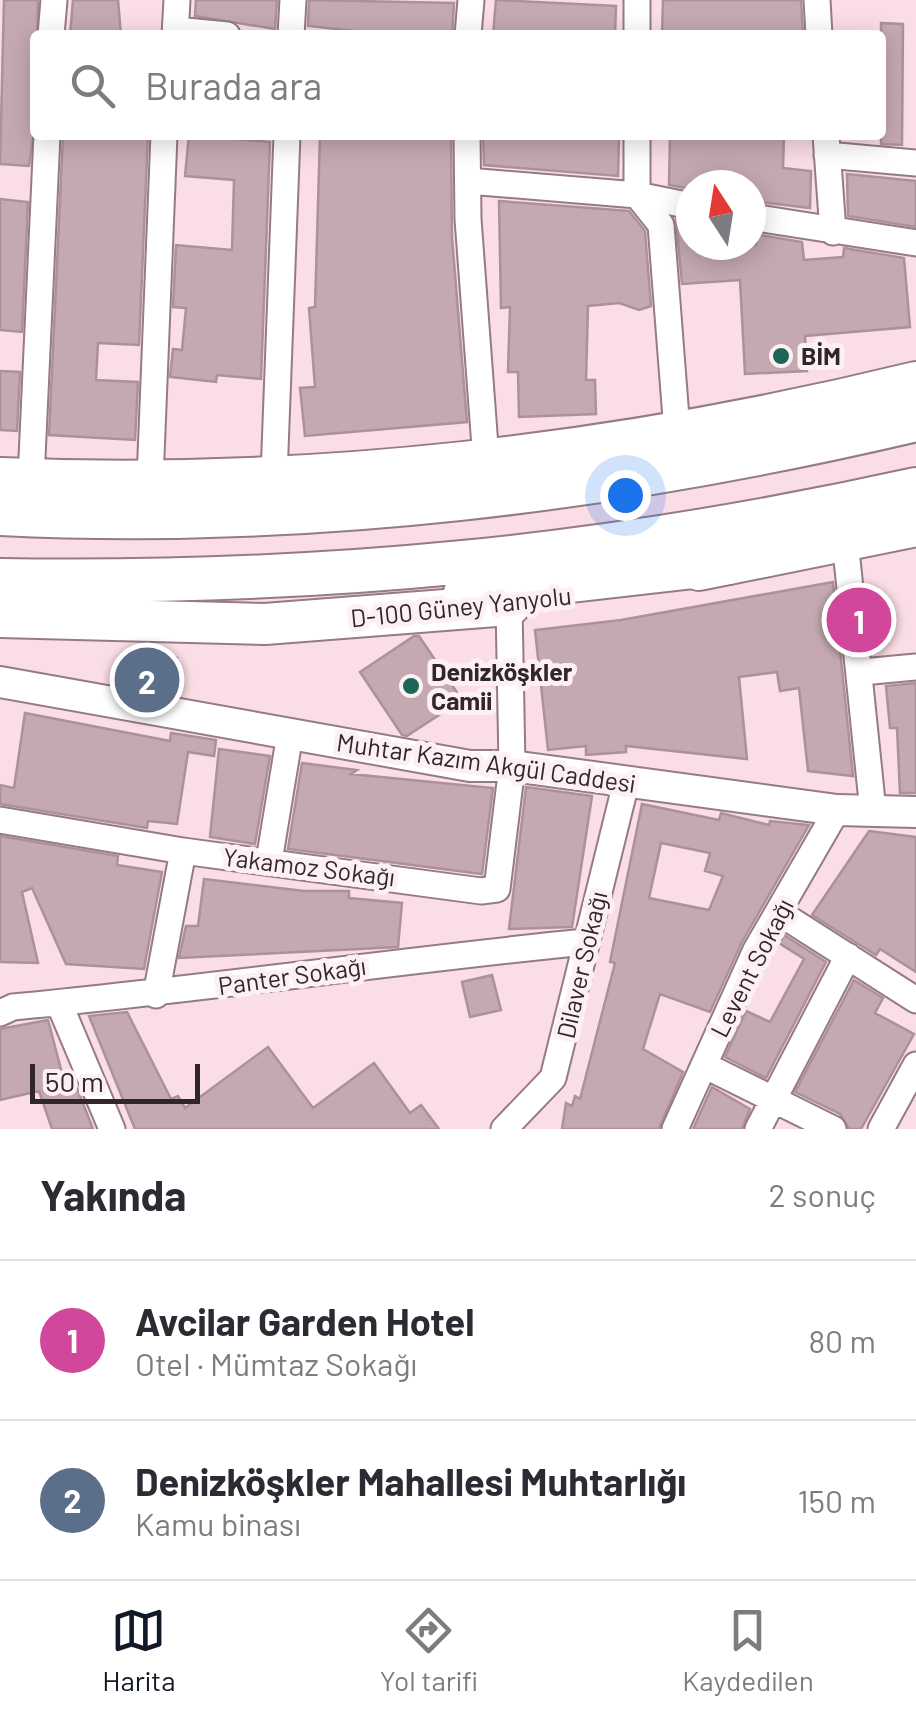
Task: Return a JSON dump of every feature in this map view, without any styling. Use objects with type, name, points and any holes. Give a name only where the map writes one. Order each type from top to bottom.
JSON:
[{"type":"highway","points":[[0,514],[207,514],[354,508],[457,498],[696,463],[916,420]]},
{"type":"highway","points":[[0,580],[198,581],[458,566],[674,538],[916,489]]},
{"type":"highway","points":[[0,598],[217,606],[329,604],[576,584],[729,563]]},
{"type":"main road","points":[[16,478],[150,480],[274,476],[486,460],[832,403],[916,382]]},
{"type":"main road","name":"D-100 Güney Yanyolu","points":[[0,618],[265,624],[509,605],[607,591],[916,526]]},
{"type":"street","points":[[52,30],[54,0]]},
{"type":"street","points":[[175,30],[177,0]]},
{"type":"street","points":[[291,30],[293,0]]},
{"type":"street","points":[[468,30],[471,0]]},
{"type":"street","points":[[637,0],[637,30]]},
{"type":"street","points":[[817,0],[819,30]]},
{"type":"street","points":[[16,478],[47,140]]},
{"type":"street","points":[[150,480],[164,140]]},
{"type":"street","points":[[274,476],[288,140]]},
{"type":"street","points":[[467,140],[486,460]]},
{"type":"street","points":[[637,140],[637,195],[661,225],[676,430]]},
{"type":"street","points":[[832,232],[826,145],[916,163]]},
{"type":"street","points":[[468,181],[637,195],[676,203]]},
{"type":"street","points":[[766,220],[916,243]]},
{"type":"street","points":[[846,540],[873,811]]},
{"type":"street","points":[[509,605],[512,766]]},
{"type":"street","points":[[862,672],[916,667]]},
{"type":"street","name":"Muhtar Kazım Akgül Caddesi","points":[[0,682],[470,766],[512,766],[837,810],[916,812]]},
{"type":"street","points":[[269,861],[290,734]]},
{"type":"street","name":"Yakamoz Sokağı","points":[[0,820],[183,852],[481,891],[496,889],[512,766]]},
{"type":"street","name":"Dilaver Sokağı","points":[[504,1129],[553,1078],[568,1031],[626,783]]},
{"type":"street","name":"Levent Sokağı","points":[[675,1129],[778,912],[837,810]]},
{"type":"street","points":[[156,995],[183,852]]},
{"type":"street","points":[[778,912],[916,1000]]},
{"type":"street","name":"Panter Sokağı","points":[[0,1012],[586,942]]},
{"type":"street","points":[[758,1129],[848,956]]},
{"type":"street","points":[[59,1003],[112,1129]]},
{"type":"street","points":[[881,1129],[916,1064]]},
{"type":"street","points":[[704,1066],[833,1129]]},
{"type":"building","points":[[4,0],[38,0],[37,30],[30,30],[33,140],[29,166],[0,164]]},
{"type":"building","points":[[73,0],[118,0],[121,30],[70,30]]},
{"type":"building","points":[[196,0],[277,0],[275,29],[195,16]]},
{"type":"building","points":[[309,0],[454,3],[452,30],[308,26]]},
{"type":"building","points":[[496,0],[616,6],[615,30],[493,30]]},
{"type":"building","points":[[663,0],[801,0],[803,30],[662,30]]},
{"type":"building","points":[[881,23],[903,24],[902,145],[881,144],[881,140],[886,140],[886,30],[881,30]]},
{"type":"building","points":[[63,140],[148,140],[139,345],[98,343],[96,380],[138,382],[135,440],[49,435]]},
{"type":"building","points":[[189,140],[270,142],[261,379],[217,375],[216,382],[170,377],[173,349],[182,350],[186,308],[173,307],[176,245],[232,250],[234,180],[185,176]]},
{"type":"building","points":[[320,140],[451,140],[452,237],[467,422],[305,436],[300,388],[315,387],[309,308],[315,307]]},
{"type":"building","points":[[483,140],[619,140],[618,176],[484,165]]},
{"type":"building","points":[[670,140],[784,140],[783,168],[811,171],[810,208],[766,203],[766,170],[676,170],[676,186],[669,185]]},
{"type":"building","points":[[847,174],[916,181],[916,227],[848,216]]},
{"type":"building","points":[[0,199],[28,202],[22,332],[0,330]]},
{"type":"building","points":[[499,201],[629,211],[645,231],[651,306],[639,310],[619,303],[588,306],[586,380],[595,380],[596,414],[519,417],[518,372],[508,372],[510,307],[501,308]]},
{"type":"building","points":[[766,236],[802,242],[804,260],[843,257],[844,248],[904,258],[910,327],[805,336],[807,371],[745,374],[740,280],[682,284],[680,260],[766,260]]},
{"type":"building","points":[[0,371],[20,372],[17,431],[0,430]]},
{"type":"building","points":[[833,582],[853,776],[808,771],[799,688],[780,691],[777,672],[739,677],[747,759],[626,746],[626,752],[586,755],[586,746],[548,750],[535,630],[621,620]]},
{"type":"building","name":"Denizköşkler Camii","points":[[419,636],[462,700],[407,736],[402,735],[360,672]]},
{"type":"building","points":[[130,651],[177,658],[172,690],[124,683]]},
{"type":"building","points":[[916,683],[916,793],[900,793],[897,728],[890,728],[886,686]]},
{"type":"building","points":[[25,713],[170,741],[171,733],[216,740],[214,756],[188,752],[177,824],[148,821],[147,828],[0,804],[0,785],[14,788]]},
{"type":"building","points":[[219,749],[270,756],[255,844],[210,837]]},
{"type":"building","points":[[302,763],[357,770],[351,774],[493,788],[482,874],[288,849]]},
{"type":"building","points":[[526,787],[592,796],[572,927],[509,929]]},
{"type":"building","points":[[642,804],[719,820],[721,813],[769,825],[770,821],[809,825],[742,942],[710,1012],[660,994],[643,1049],[683,1072],[659,1129],[562,1129],[566,1103],[572,1106],[575,1096],[580,1099],[615,963],[610,962]],"holes":[[[661,843],[710,853],[705,871],[723,876],[709,910],[649,898]]]},
{"type":"building","points":[[869,831],[916,837],[916,972],[880,949],[876,955],[812,915]]},
{"type":"building","points":[[0,836],[118,856],[117,865],[162,872],[144,969],[66,964],[32,888],[22,892],[38,963],[0,962]]},
{"type":"building","points":[[204,879],[304,891],[349,891],[349,898],[402,903],[398,947],[179,958],[186,926],[198,926]]},
{"type":"building","points":[[784,935],[826,962],[766,1078],[725,1057],[746,1011],[770,1022],[804,959],[779,943]]},
{"type":"building","points":[[492,975],[501,1010],[470,1017],[462,982]]},
{"type":"building","points":[[854,980],[883,998],[875,1013],[914,1034],[861,1129],[849,1129],[840,1114],[795,1092]]},
{"type":"building","points":[[127,1012],[171,1099],[178,1096],[185,1108],[268,1047],[313,1108],[374,1063],[410,1113],[421,1105],[439,1129],[135,1129],[89,1016]]},
{"type":"building","points":[[48,1020],[67,1092],[77,1088],[93,1129],[52,1129],[39,1091],[0,1100],[0,1029]]},
{"type":"building","points":[[712,1087],[750,1109],[742,1129],[693,1129]]},
{"type":"place","name":"BİM","points":[[781,356]]},
{"type":"place","name":"Avcilar Garden Hotel","points":[[859,620]]},
{"type":"place","name":"Denizköşkler Mahallesi Muhtarlığı","points":[[147,680]]},
{"type":"place","name":"Denizköşkler Camii","points":[[411,686]]}]
